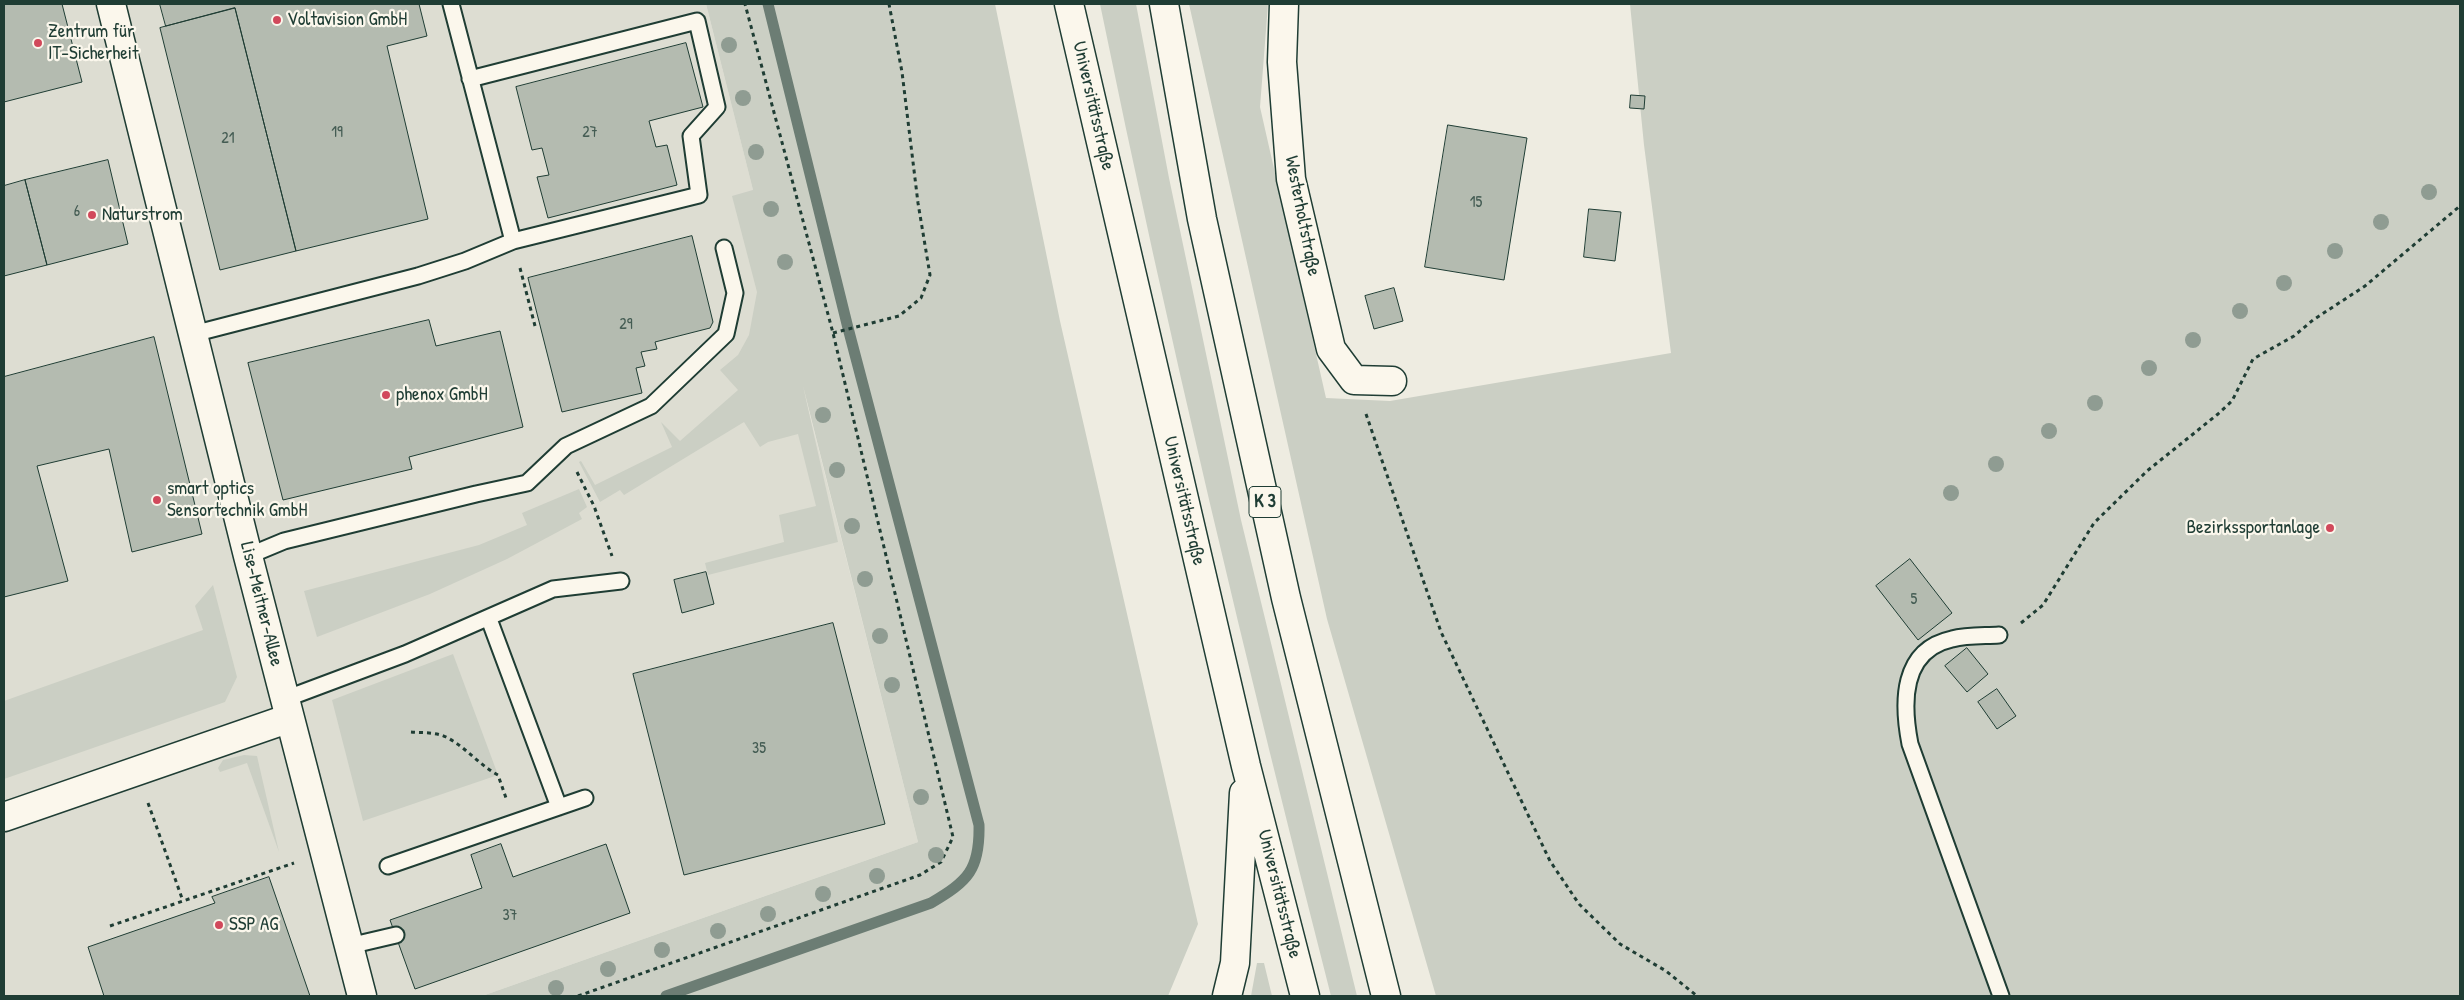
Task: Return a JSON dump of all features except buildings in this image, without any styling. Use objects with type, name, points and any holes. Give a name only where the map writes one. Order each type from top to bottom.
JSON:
[{"type":"main road","name":"Lise-Meitner-Allee","points":[[111,4],[248,556],[362,996]]},
{"type":"main road","name":"Universitätsstraße","points":[[1069,4],[1246,766],[1305,996]]},
{"type":"main road","name":"K 3","points":[[1164,4],[1202,219],[1282,578],[1386,996]]},
{"type":"main road","name":"Westerholtstraße","points":[[1284,4],[1282,62],[1290,179],[1331,349],[1354,380]]},
{"type":"main road","points":[[1354,380],[1392,381]]},
{"type":"main road","points":[[4,817],[136,770],[287,708]]},
{"type":"main road","points":[[1226,996],[1235,963],[1246,766]]},
{"type":"lane","points":[[451,4],[513,241]]},
{"type":"lane","points":[[193,334],[418,276],[465,261],[513,241],[699,195],[690,136],[717,107],[697,21],[470,79]]},
{"type":"lane","points":[[248,556],[284,541],[527,483],[566,446],[651,406],[726,334],[734,293],[724,248]]},
{"type":"lane","points":[[287,708],[553,589],[621,581]]},
{"type":"lane","points":[[489,619],[559,807]]},
{"type":"lane","points":[[1999,635],[1951,639],[1933,648],[1912,665],[1907,688],[1906,723],[1910,744],[2001,996]]},
{"type":"lane","points":[[388,866],[585,798]]},
{"type":"lane","points":[[349,946],[396,935]]},
{"type":"path","points":[[578,996],[920,875],[941,862],[953,837],[833,332],[746,4]]},
{"type":"path","points":[[833,332],[899,316],[921,298],[930,275],[918,203],[902,72],[889,4]]},
{"type":"path","points":[[1999,635],[2018,625],[2043,605],[2094,524],[2148,471],[2218,414],[2232,400],[2253,359],[2294,336],[2313,320],[2365,286],[2460,206]]},
{"type":"path","points":[[513,241],[535,326]]},
{"type":"path","points":[[1354,380],[1441,632],[1550,861],[1579,904],[1620,944],[1666,971],[1697,996]]},
{"type":"path","points":[[566,446],[594,506],[621,581]]},
{"type":"path","points":[[411,732],[447,738],[483,767],[498,775],[514,822]]},
{"type":"path","points":[[136,770],[183,901]]},
{"type":"path","points":[[110,926],[325,853]]},
{"type":"shaded area","points":[[4,4],[706,4],[918,842],[482,996],[4,996]]},
{"type":"shaded area","points":[[706,4],[995,4],[1060,321],[1198,924],[1168,996],[482,996],[918,842],[803,386],[838,542],[708,575],[705,563],[784,542],[779,515],[816,506],[798,434],[768,442],[760,447],[744,422],[624,495],[620,490],[600,502],[579,462],[581,461],[595,485],[672,447],[661,422],[680,441],[738,390],[720,370],[738,355],[749,335],[757,292],[732,196],[753,190]]},
{"type":"shaded area","points":[[1100,4],[1136,4],[1169,178],[1241,520],[1357,996],[1331,996],[1210,502],[1153,253]]},
{"type":"shaded area","points":[[1189,4],[1268,4],[1260,107],[1326,398],[1390,401],[1671,353],[1644,145],[1630,4],[2460,4],[2460,996],[1436,996],[1327,619]]},
{"type":"shaded area","points":[[579,489],[587,507],[579,513],[582,519],[507,559],[430,594],[317,637],[304,591],[479,545],[527,525],[522,513]]},
{"type":"shaded area","points":[[213,585],[237,677],[225,702],[4,779],[4,701],[203,630],[195,606]]},
{"type":"shaded area","points":[[453,654],[498,775],[363,821],[332,700]]},
{"type":"shaded area","points":[[244,755],[257,756],[279,852],[247,763],[220,772],[218,768],[223,760]]},
{"type":"shaded area","points":[[1257,963],[1264,963],[1272,996],[1251,996]]},
{"type":"waterway","points":[[666,996],[931,903],[963,881],[974,864],[979,840],[979,825],[848,328],[768,4]]},
{"type":"place","name":"Voltavision GmbH","points":[[277,20]]},
{"type":"place","name":"Zentrum für IT-Sicherheit","points":[[38,43]]},
{"type":"place","name":"Naturstrom","points":[[92,215]]},
{"type":"place","name":"phenox GmbH","points":[[386,395]]},
{"type":"place","name":"smart optics Sensortechnik GmbH","points":[[157,500]]},
{"type":"place","name":"Bezirkssportanlage","points":[[2330,528]]},
{"type":"place","name":"SSP AG","points":[[219,925]]}]
